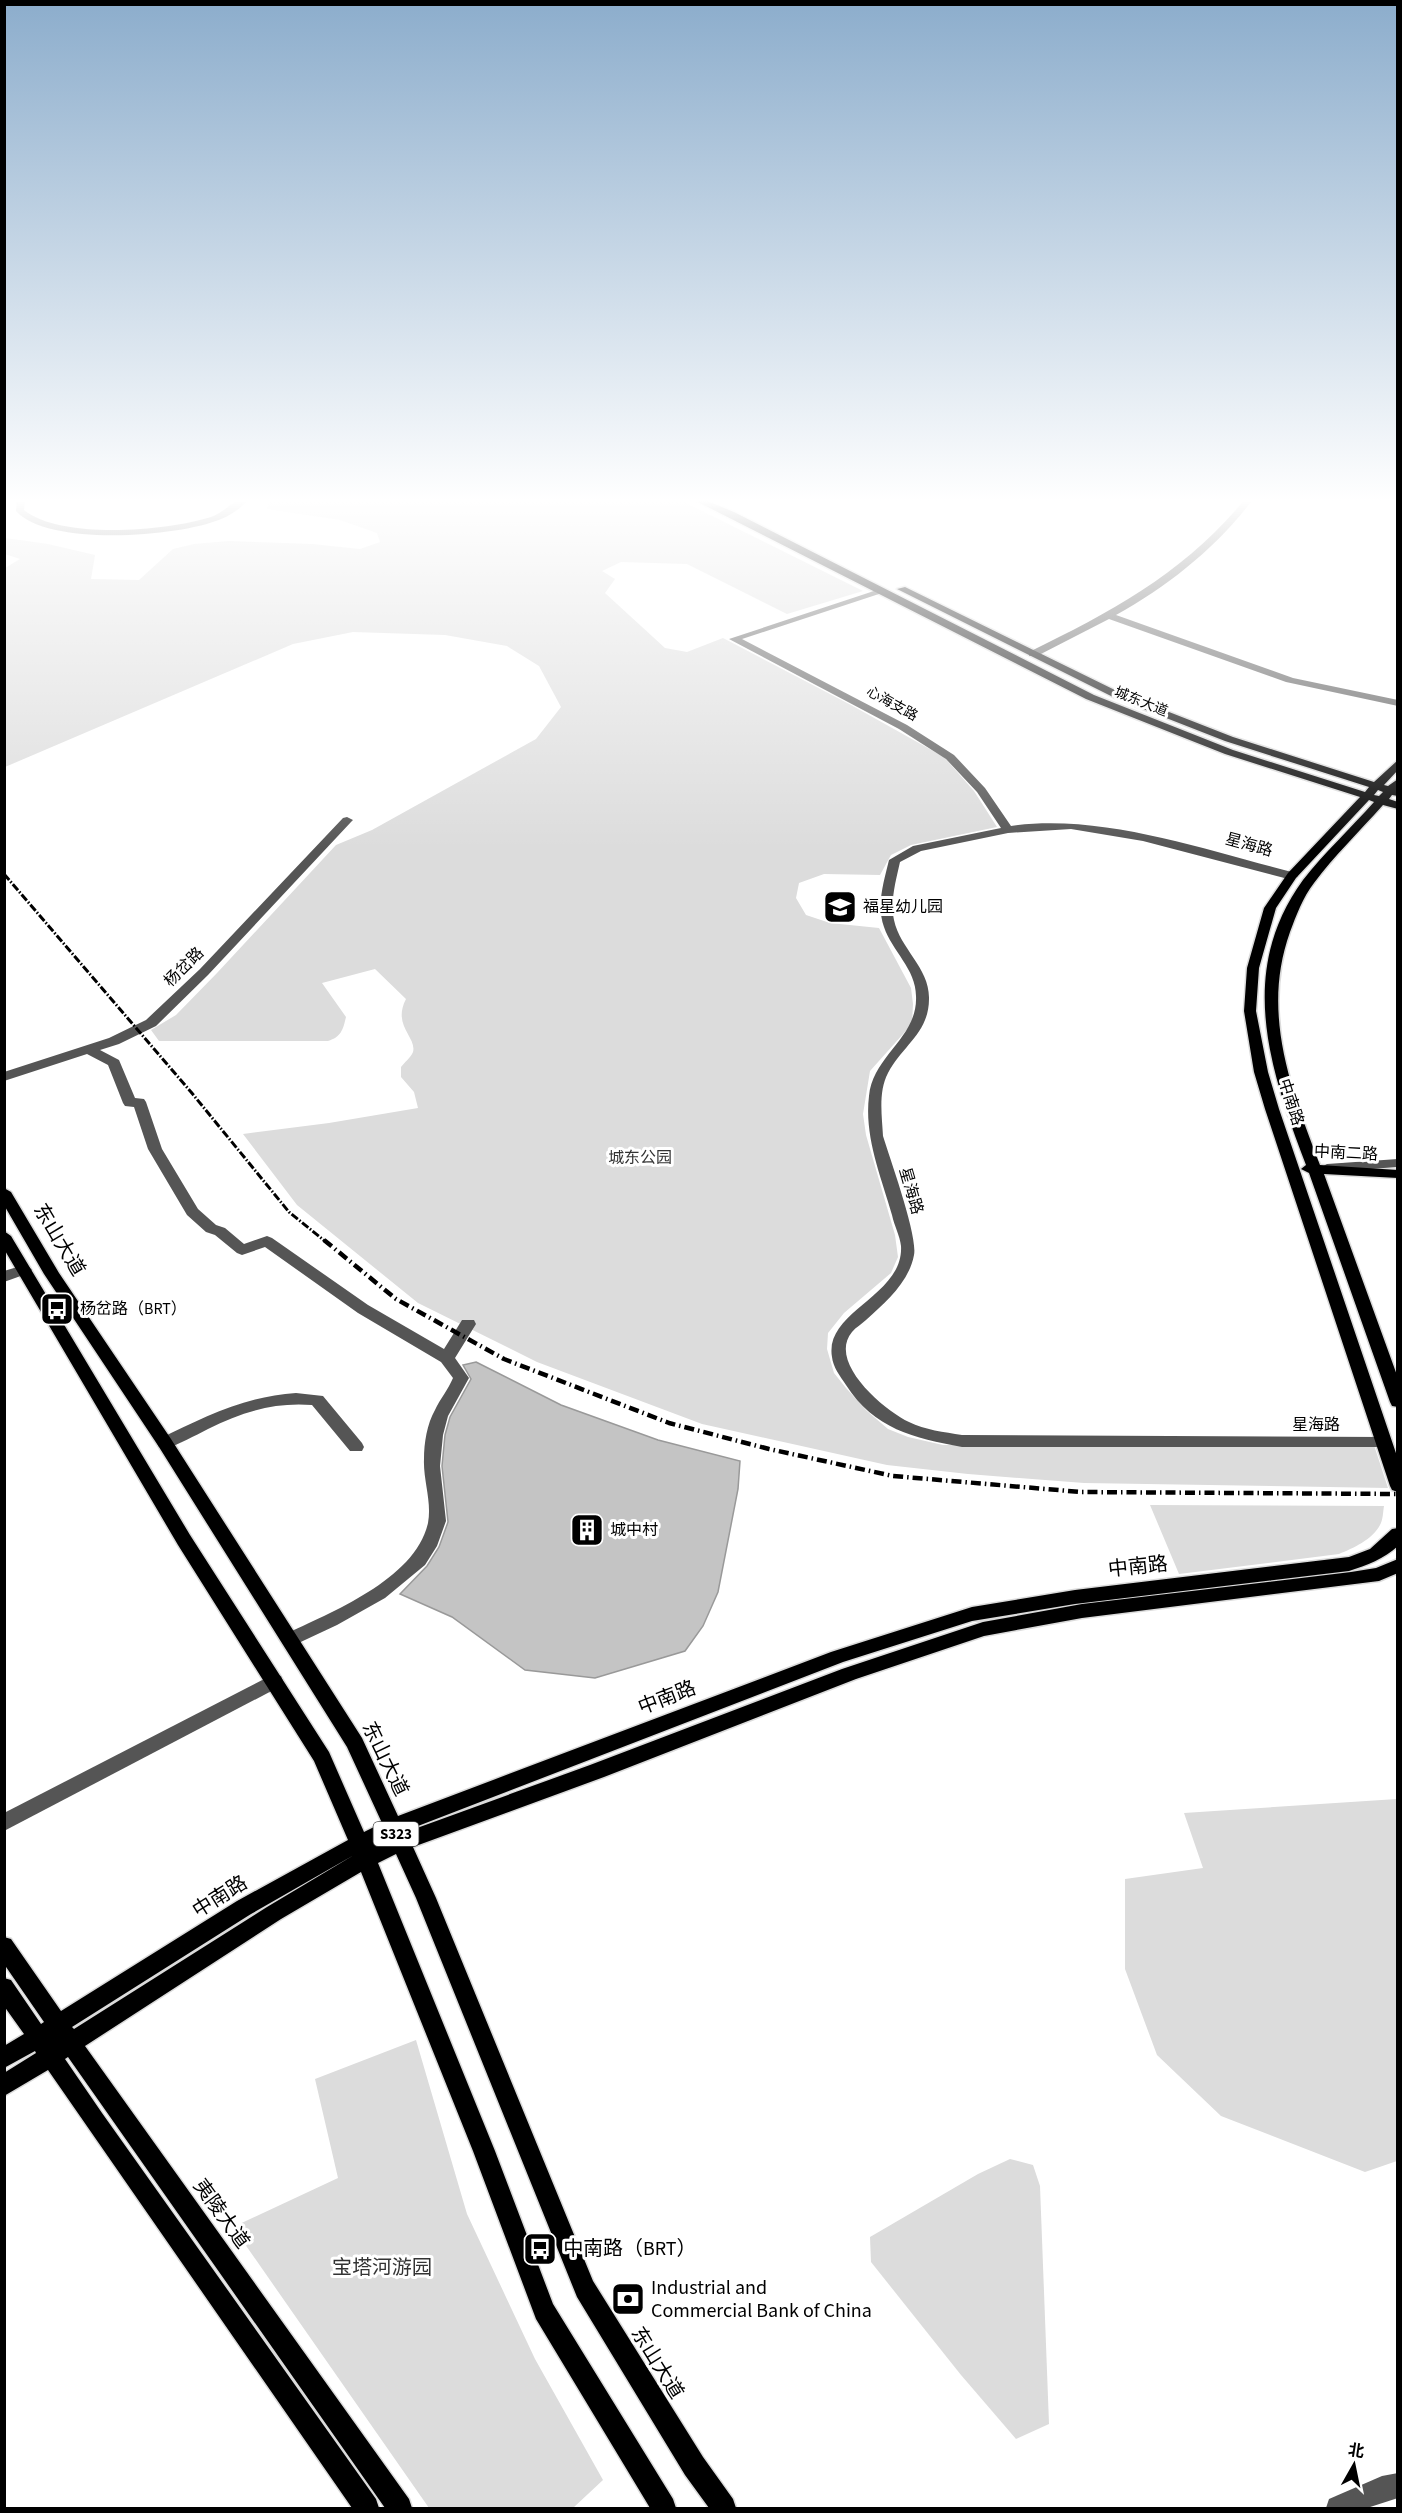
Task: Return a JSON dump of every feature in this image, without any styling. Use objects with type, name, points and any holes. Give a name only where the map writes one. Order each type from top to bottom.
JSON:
[{"type":"main road","name":"城东大道","points":[[930,615],[1058,682],[1136,716],[1229,752],[1369,791],[1391,791],[1398,806]]},
{"type":"main road","name":"城东大道","points":[[954,615],[1111,692],[1369,791]]},
{"type":"main road","name":"中南路","points":[[1398,763],[1369,791],[1292,876],[1270,908],[1252,968],[1250,1011],[1261,1072],[1398,1486]]},
{"type":"main road","name":"中南路","points":[[1391,791],[1308,882],[1286,922],[1276,953],[1270,1003],[1273,1034],[1293,1108],[1398,1402]]},
{"type":"main road","name":"中南二路","points":[[1295,1172],[1398,1173]]},
{"type":"main road","name":"中南二路","points":[[1316,1173],[1398,1181]]},
{"type":"main road","name":"东山大道","points":[[4,1192],[52,1274],[165,1443],[355,1743],[431,1908],[585,2289],[694,2466],[724,2508]]},
{"type":"main road","points":[[4,1236],[184,1540],[322,1758],[484,2151],[544,2312],[664,2508]]},
{"type":"main road","name":"中南路","points":[[4,2058],[256,1902],[396,1835],[837,1657],[972,1614],[1075,1597],[1349,1564],[1370,1557],[1386,1548],[1398,1534]]},
{"type":"main road","name":"中南路","points":[[396,1835],[597,1771],[849,1674],[983,1629],[1082,1611],[1351,1579],[1379,1574],[1398,1565]]},
{"type":"main road","name":"中南路","points":[[4,2086],[274,1913],[362,1851]]},
{"type":"main road","name":"夷陵大道","points":[[4,1946],[400,2508]]},
{"type":"main road","points":[[4,1988],[367,2508]]},
{"type":"street","name":"心海支路","points":[[808,615],[734,639],[903,727],[950,757],[981,790],[1008,830]]},
{"type":"street","points":[[1033,654],[1110,616],[1290,680],[1398,704]]},
{"type":"street","name":"杨岔路","points":[[4,1077],[114,1041],[151,1023],[204,972],[347,820]]},
{"type":"street","name":"星海路","points":[[1292,876],[1109,831],[1050,826],[1008,830],[917,848],[895,860],[889,885],[889,927],[915,971],[924,995],[921,1022],[910,1040],[881,1073],[876,1096],[875,1117],[876,1136],[908,1246],[906,1263],[898,1278],[843,1332],[837,1349],[844,1373],[860,1393],[883,1415],[912,1430],[962,1441],[1384,1443]]},
{"type":"street","points":[[88,1049],[114,1063],[130,1103],[139,1102],[155,1149],[192,1212],[211,1230],[220,1232],[243,1250],[267,1241],[363,1309],[447,1358],[461,1378],[458,1389],[438,1419],[432,1458],[438,1499],[437,1524],[430,1546],[418,1564],[386,1589],[290,1640]]},
{"type":"street","points":[[1316,1173],[1398,1163]]},
{"type":"street","points":[[4,1277],[24,1270]]},
{"type":"street","points":[[447,1358],[468,1324]]},
{"type":"street","points":[[165,1443],[254,1402],[300,1397],[316,1400],[356,1447]]},
{"type":"street","points":[[4,1823],[274,1681]]},
{"type":"street","points":[[1338,2508],[1382,2489],[1398,2486]]},
{"type":"green space","name":"城东公园","points":[[5,615],[629,615],[665,648],[687,652],[723,638],[944,757],[974,791],[997,827],[911,845],[891,855],[880,875],[824,874],[799,883],[796,898],[806,915],[830,923],[879,928],[911,988],[913,1004],[912,1024],[870,1071],[863,1114],[866,1135],[895,1235],[898,1257],[891,1273],[844,1313],[828,1333],[827,1349],[834,1373],[867,1411],[888,1429],[908,1437],[943,1445],[1374,1445],[1388,1488],[1084,1483],[968,1474],[887,1465],[702,1424],[537,1362],[418,1303],[297,1205],[243,1134],[418,1108],[414,1092],[401,1077],[401,1067],[413,1052],[412,1041],[402,1017],[402,1008],[406,999],[375,969],[322,983],[346,1017],[341,1032],[328,1041],[159,1041],[151,1030],[176,1015],[336,845],[372,830],[536,739],[561,707],[539,666],[507,646],[445,635],[353,632],[293,644],[5,767]]},
{"type":"green space","points":[[1150,1505],[1384,1506],[1381,1523],[1377,1530],[1362,1543],[1339,1554],[1179,1574]]},
{"type":"green space","points":[[1397,1799],[1397,2161],[1365,2172],[1221,2116],[1157,2055],[1125,1969],[1125,1879],[1203,1868],[1184,1813]]},
{"type":"green space","name":"宝塔河游园","points":[[416,2040],[467,2214],[535,2359],[603,2480],[573,2508],[429,2508],[233,2227],[338,2178],[315,2079]]},
{"type":"green space","points":[[1010,2159],[1033,2165],[1040,2186],[1049,2424],[1016,2439],[961,2375],[871,2262],[870,2237],[978,2174]]},
{"type":"building","name":"城中村","points":[[476,1362],[561,1405],[658,1440],[740,1461],[738,1489],[718,1592],[703,1626],[685,1651],[595,1678],[525,1670],[452,1617],[400,1594],[427,1566],[439,1547],[448,1522],[442,1466],[445,1435],[450,1417],[471,1379],[463,1365]]},
{"type":"railway","points":[[4,874],[191,1092],[289,1212],[326,1242]]},
{"type":"railway","points":[[324,1240],[396,1299],[504,1359],[669,1423],[769,1449],[893,1476],[1081,1492],[1398,1494]]},
{"type":"place","name":"福星幼儿园","points":[[840,907]]},
{"type":"place","name":"杨岔路（BRT）","points":[[57,1309]]},
{"type":"place","name":"城中村","points":[[587,1530]]},
{"type":"place","name":"中南路（BRT）","points":[[540,2249]]},
{"type":"place","name":"Industrial and Commercial Bank of China","points":[[628,2299]]}]
